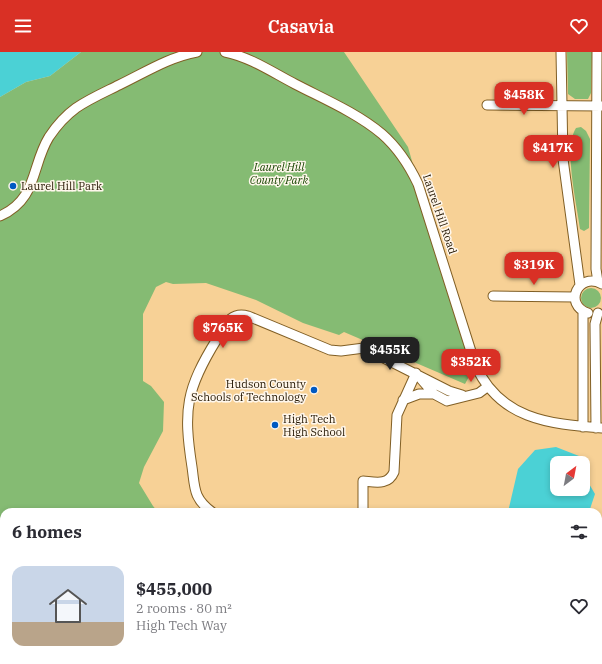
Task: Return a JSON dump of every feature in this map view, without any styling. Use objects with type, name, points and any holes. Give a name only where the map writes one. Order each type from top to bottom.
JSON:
[{"type":"street","points":[[0,216],[17,206],[26,196],[32,184],[48,139],[68,115],[86,102],[162,64],[197,52]]},
{"type":"street","name":"Laurel Hill Road","points":[[225,52],[254,63],[359,118],[382,134],[402,156],[420,188],[475,364],[487,387],[501,401],[528,415],[558,424],[599,428]]},
{"type":"street","points":[[561,52],[561,105],[564,178],[580,284],[575,297],[576,304],[583,311],[590,314],[600,311]]},
{"type":"street","points":[[580,284],[586,281],[600,283],[596,269],[599,106],[597,52]]},
{"type":"street","points":[[487,105],[599,106]]},
{"type":"street","points":[[493,296],[575,297]]},
{"type":"street","points":[[583,311],[583,427]]},
{"type":"street","points":[[599,428],[595,324],[600,311]]},
{"type":"street","points":[[206,508],[201,504],[196,494],[187,435],[187,412],[197,373],[230,318],[236,315],[248,316],[330,350],[341,351],[364,348],[443,388],[462,395]]},
{"type":"street","points":[[416,373],[434,394],[449,401],[462,395],[479,393],[487,387]]},
{"type":"street","points":[[363,508],[364,494],[362,481],[388,481],[394,472],[397,415],[416,373]]},
{"type":"street","points":[[403,400],[419,394],[434,394]]},
{"type":"street","points":[[364,494],[373,482]]},
{"type":"green space","name":"Laurel Hill County Park","points":[[81,52],[344,52],[408,147],[472,371],[465,384],[344,332],[339,335],[303,323],[256,300],[206,283],[173,284],[166,282],[156,287],[143,314],[143,381],[151,386],[164,402],[163,431],[144,467],[139,483],[155,508],[0,508],[0,97],[26,82],[50,76]]},
{"type":"green space","points":[[567,52],[592,52],[591,93],[588,99],[575,99],[568,94]]},
{"type":"green space","points":[[581,127],[586,131],[590,139],[589,228],[584,231],[580,229],[571,162],[572,137],[576,128]]},
{"type":"green space","points":[[591,288],[598,291],[601,298],[598,305],[591,308],[584,305],[581,298],[584,291]]},
{"type":"water","points":[[0,52],[81,52],[50,76],[26,82],[0,97]]},
{"type":"water","points":[[556,447],[579,456],[550,456],[550,496],[590,496],[590,486],[595,494],[590,508],[509,508],[518,469],[535,450]]},
{"type":"place","name":"Laurel Hill Park","points":[[13,186]]},
{"type":"place","name":"Hudson County Schools of Technology","points":[[314,390]]},
{"type":"place","name":"High Tech High School","points":[[275,425]]}]
